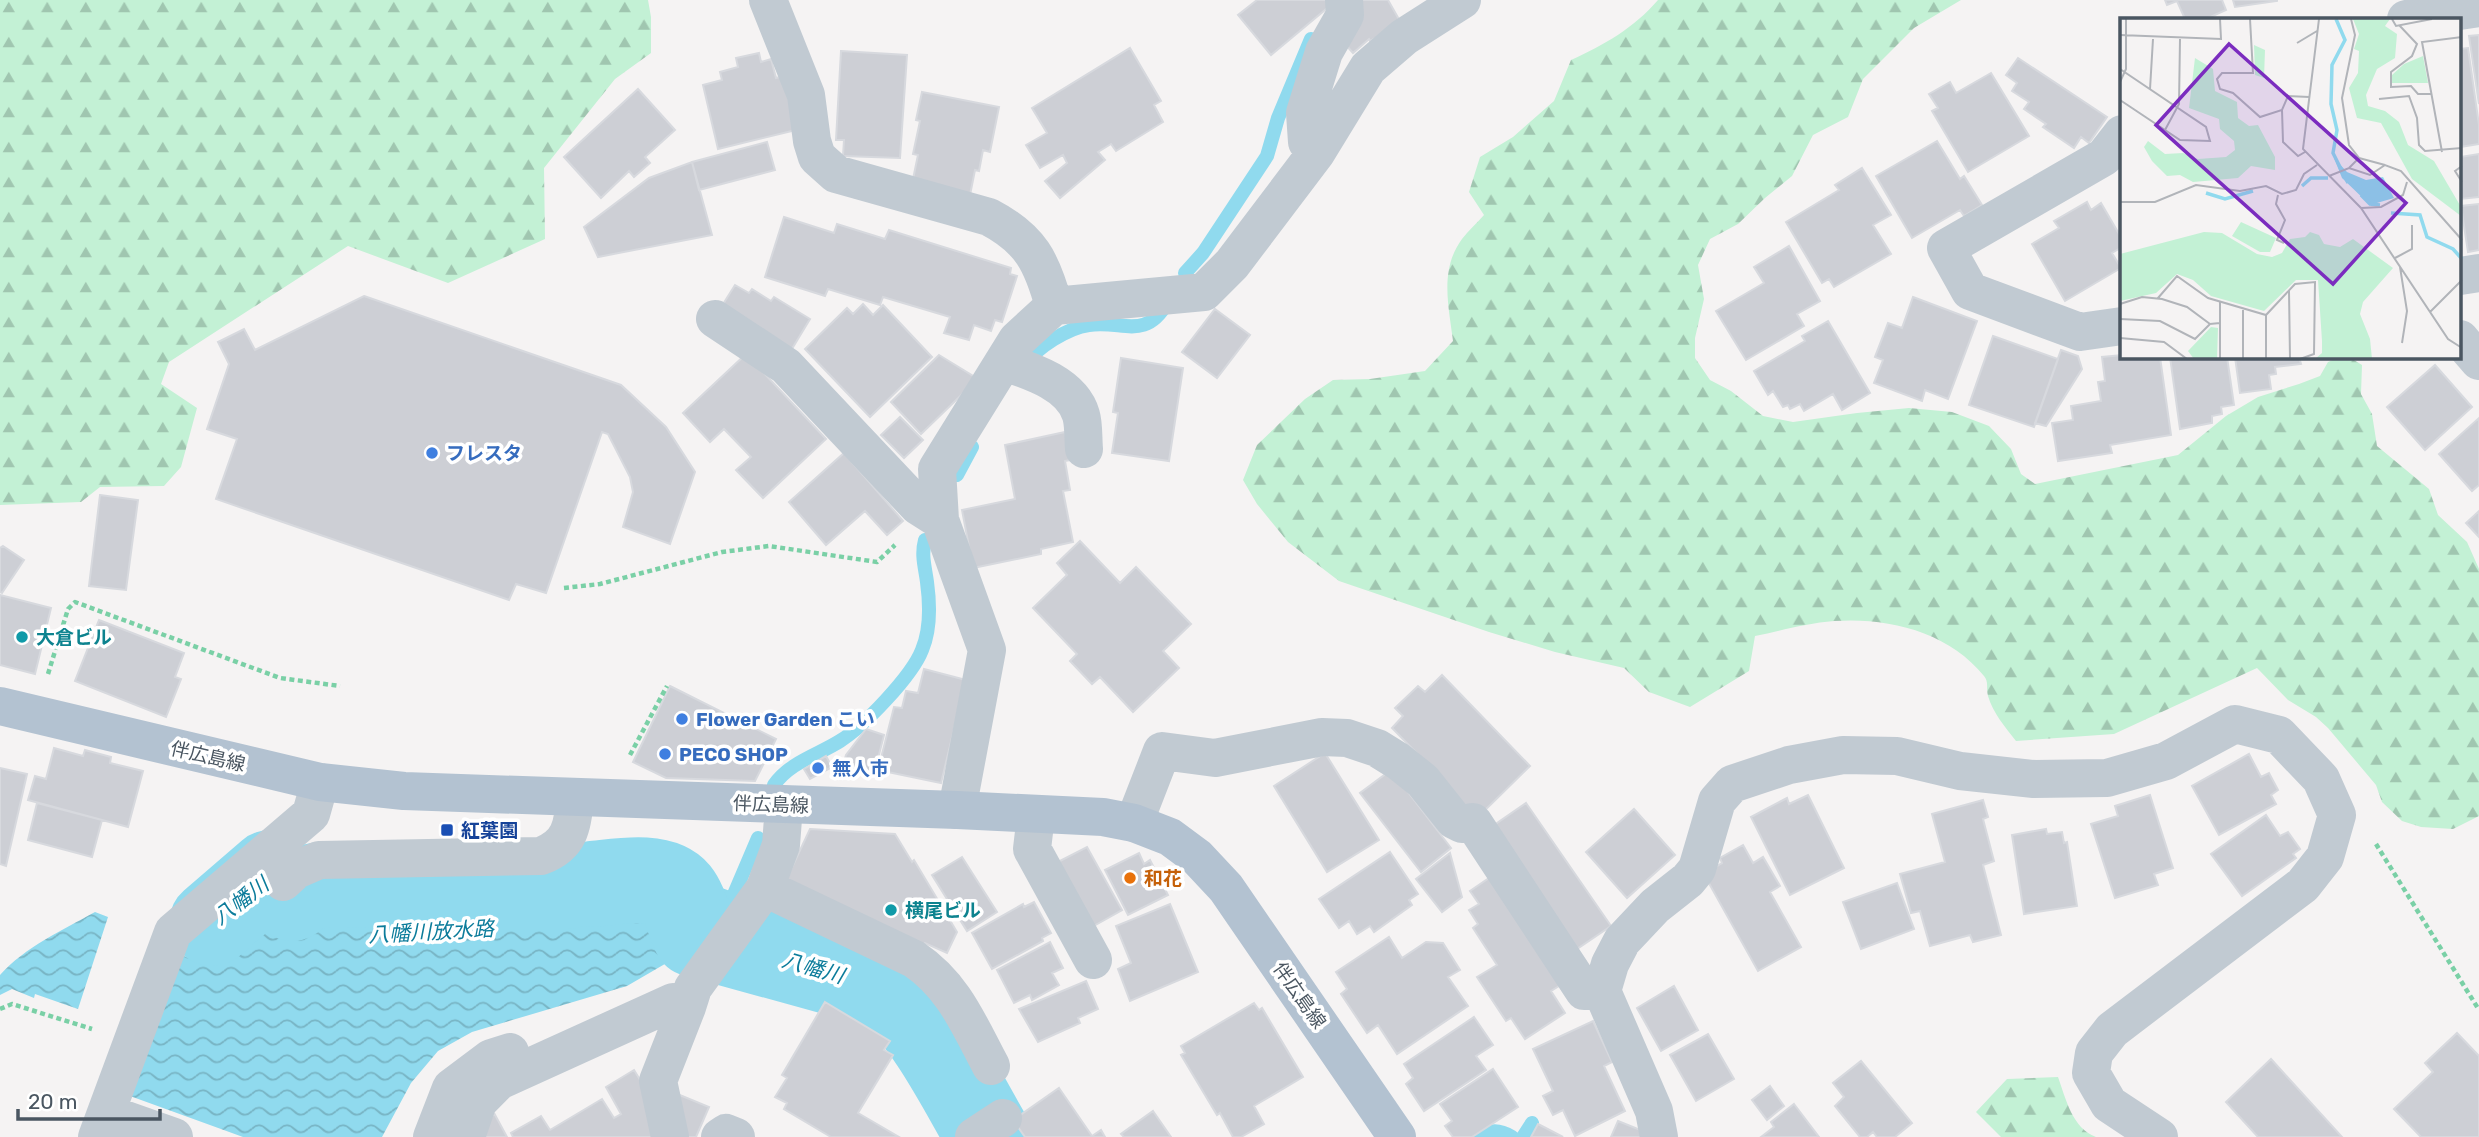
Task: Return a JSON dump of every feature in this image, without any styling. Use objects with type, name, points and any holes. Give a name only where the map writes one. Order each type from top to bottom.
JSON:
[{"type":"main road","name":"伴広島線","points":[[18,710],[320,782],[404,791],[957,810],[1103,817],[1134,824],[1170,837],[1198,857],[1226,888],[1397,1137]]},
{"type":"street","points":[[768,0],[806,95],[812,141],[817,157],[836,174],[989,217],[1004,225],[1033,251],[1046,275],[1054,306]]},
{"type":"street","points":[[957,810],[987,650],[934,516],[937,468],[1018,367],[1017,340],[1054,306],[1203,292],[1231,264],[1315,153],[1368,68],[1404,37],[1462,0]]},
{"type":"street","points":[[1315,153],[1307,142],[1305,113],[1324,52],[1345,15],[1345,3]]},
{"type":"street","points":[[2413,18],[2479,8]]},
{"type":"street","points":[[2120,137],[2104,157],[1946,248],[1970,291],[2080,332],[2120,326]]},
{"type":"street","points":[[715,319],[786,366],[918,506],[934,516]]},
{"type":"street","points":[[2462,342],[2479,361]]},
{"type":"street","points":[[1018,367],[1073,398],[1082,417],[1084,449]]},
{"type":"street","points":[[1659,1137],[1654,1111],[1602,991],[1610,964],[1622,941],[1655,906],[1698,869],[1717,801],[1732,784],[1789,765],[1843,755],[1897,756],[1960,771],[2034,779],[2107,778],[2166,761],[2235,724],[2279,736],[2321,779],[2337,815],[2325,857],[2303,885],[2112,1030],[2094,1053],[2091,1073],[2109,1104],[2160,1137]]},
{"type":"street","points":[[1134,824],[1163,751],[1214,758],[1322,737],[1346,738],[1377,748],[1423,781],[1454,820],[1462,824],[1473,822],[1584,991],[1602,991]]},
{"type":"street","points":[[174,1137],[102,1125],[173,932],[311,814],[320,782]]},
{"type":"street","points":[[282,882],[296,870],[319,860],[541,856],[554,851],[573,828],[575,797]]},
{"type":"street","points":[[670,1137],[658,1081],[690,998],[762,894],[781,845],[784,805]]},
{"type":"street","points":[[1036,815],[1032,849],[1093,960]]},
{"type":"street","points":[[762,894],[914,959],[932,971],[945,984],[957,1003],[991,1066]]},
{"type":"street","points":[[466,1137],[478,1102],[499,1081],[673,1002],[690,998]]},
{"type":"street","points":[[432,1137],[451,1088],[491,1058],[538,1041],[546,1061]]},
{"type":"street","points":[[720,1137],[726,1133],[736,1137]]},
{"type":"path","points":[[564,588],[600,584],[722,552],[769,546],[877,562],[934,516]]},
{"type":"path","points":[[18,710],[68,609],[75,602],[280,678],[340,686]]},
{"type":"path","points":[[617,798],[620,774],[667,686]]},
{"type":"path","points":[[2368,832],[2479,1010]]},
{"type":"path","points":[[0,1009],[12,1004],[132,1043]]},
{"type":"green space","points":[[0,0],[648,0],[651,53],[615,79],[544,168],[545,239],[448,283],[348,246],[169,362],[161,384],[197,408],[181,467],[164,486],[100,487],[81,502],[0,505]]},
{"type":"green space","points":[[1658,0],[1961,0],[1914,28],[1863,79],[1848,117],[1813,135],[1792,176],[1738,224],[1710,239],[1698,265],[1704,299],[1695,338],[1695,358],[1710,380],[1731,391],[1763,416],[1793,422],[1909,408],[1952,412],[1989,426],[2011,449],[2021,474],[2035,484],[2178,455],[2226,416],[2258,397],[2320,376],[2328,362],[2352,359],[2362,365],[2361,394],[2372,414],[2377,446],[2429,489],[2438,515],[2467,542],[2479,569],[2479,816],[2453,829],[2421,827],[2402,821],[2382,802],[2376,785],[2328,728],[2316,717],[2288,700],[2257,668],[2114,734],[2016,741],[1993,708],[1988,696],[1986,678],[1953,648],[1916,630],[1896,625],[1855,620],[1834,621],[1755,636],[1749,671],[1690,707],[1649,692],[1624,668],[1555,652],[1489,632],[1339,581],[1288,542],[1257,504],[1243,480],[1257,445],[1305,399],[1333,380],[1370,379],[1425,371],[1453,341],[1448,276],[1455,251],[1464,236],[1484,215],[1469,192],[1480,157],[1513,137],[1554,101],[1571,60],[1618,35]]},
{"type":"green space","points":[[2058,1077],[2076,1120],[2088,1133],[2096,1137],[2001,1137],[1976,1112],[2007,1079]]},
{"type":"water","name":"八幡川放水路","points":[[266,875],[292,905],[308,893],[327,889],[411,889],[411,911],[445,890],[568,889],[568,906],[590,890],[664,886],[666,881],[714,897],[765,920],[869,982],[740,982],[670,961],[627,986],[472,1032],[438,1051],[411,1083],[382,1137],[243,1137],[130,1096],[181,955],[189,958],[194,942],[189,939]]},
{"type":"water","points":[[95,912],[108,917],[78,1009],[35,994],[34,998],[12,989],[0,995],[0,975],[10,965],[45,940]]},
{"type":"building","points":[[1257,0],[1337,0],[1271,55],[1238,15]]},
{"type":"building","points":[[1358,0],[1388,0],[1401,23],[1370,41],[1369,39],[1353,53],[1337,35]]},
{"type":"building","points":[[2165,0],[2222,0],[2226,10],[2208,18],[2185,18],[2177,1],[2167,5]]},
{"type":"building","points":[[2233,0],[2277,0],[2277,1],[2235,7]]},
{"type":"building","points":[[2479,35],[2479,104],[2469,36]]},
{"type":"building","points":[[1130,48],[1161,101],[1154,105],[1163,122],[1116,151],[1111,144],[1098,152],[1105,160],[1060,198],[1045,181],[1067,163],[1063,155],[1040,168],[1026,145],[1047,133],[1032,108]]},
{"type":"building","points":[[2468,48],[2479,125],[2479,144],[2462,147],[2462,49]]},
{"type":"building","points":[[841,51],[907,55],[900,158],[843,156],[844,140],[836,140]]},
{"type":"building","points":[[759,53],[761,62],[771,59],[776,78],[784,76],[796,130],[718,149],[703,85],[722,80],[720,72],[738,67],[736,58]]},
{"type":"building","points":[[2018,58],[2107,117],[2089,143],[2081,137],[2074,148],[2043,127],[2046,124],[2024,109],[2029,102],[2012,91],[2017,83],[2006,75]]},
{"type":"building","points":[[1991,73],[2029,136],[1968,172],[1932,111],[1938,108],[1929,94],[1950,82],[1956,93]]},
{"type":"building","points":[[638,89],[675,130],[645,157],[650,163],[634,177],[629,171],[601,198],[564,157]]},
{"type":"building","points":[[922,92],[999,107],[990,152],[983,150],[979,171],[975,170],[970,195],[912,184],[918,155],[913,154],[920,121],[916,120]]},
{"type":"building","points":[[1937,141],[1960,179],[1964,176],[1982,205],[1964,216],[1960,210],[1912,238],[1876,176]]},
{"type":"building","points":[[767,142],[775,170],[699,190],[692,162]]},
{"type":"building","points":[[2479,154],[2479,197],[2462,199],[2462,157]]},
{"type":"building","points":[[692,162],[712,235],[598,257],[584,227],[649,178]]},
{"type":"building","points":[[1862,168],[1891,215],[1873,225],[1891,254],[1834,287],[1829,279],[1822,283],[1786,222],[1839,190],[1835,185]]},
{"type":"building","points":[[2087,202],[2091,210],[2101,203],[2120,236],[2120,248],[2112,253],[2120,269],[2065,301],[2032,244],[2059,228],[2054,221]]},
{"type":"building","points":[[2479,204],[2479,250],[2468,252],[2462,206]]},
{"type":"building","points":[[784,217],[834,233],[837,224],[885,239],[889,230],[1011,268],[1010,274],[1017,276],[1002,322],[995,320],[991,331],[974,325],[969,340],[944,333],[950,317],[883,297],[880,305],[828,289],[825,296],[765,277]]},
{"type":"building","points":[[1789,246],[1820,301],[1797,314],[1804,326],[1746,360],[1716,311],[1764,283],[1754,267]]},
{"type":"building","points":[[735,285],[749,293],[752,289],[771,301],[774,297],[810,319],[790,352],[720,309]]},
{"type":"building","points":[[364,296],[621,385],[666,427],[695,472],[670,544],[623,527],[633,492],[630,477],[608,434],[602,432],[546,593],[516,584],[509,600],[216,499],[237,439],[207,429],[229,364],[218,342],[244,329],[255,350]]},
{"type":"building","points":[[1913,297],[1977,321],[1948,399],[1925,390],[1922,401],[1874,383],[1883,360],[1875,357],[1888,323],[1902,328]]},
{"type":"building","points":[[863,304],[873,315],[883,305],[932,357],[870,417],[805,349],[847,308],[853,314]]},
{"type":"building","points":[[1215,309],[1250,335],[1217,378],[1182,352]]},
{"type":"building","points":[[1828,321],[1870,393],[1842,410],[1833,394],[1804,411],[1800,404],[1790,409],[1788,405],[1783,407],[1773,391],[1768,395],[1754,371],[1805,341],[1802,336]]},
{"type":"building","points":[[1993,336],[2058,359],[2034,427],[1969,405]]},
{"type":"building","points":[[2061,350],[2078,356],[2082,369],[2046,426],[2035,423]]},
{"type":"building","points":[[746,354],[826,439],[763,498],[736,470],[751,457],[724,429],[710,442],[683,413]]},
{"type":"building","points":[[939,355],[978,379],[921,434],[891,402]]},
{"type":"building","points":[[2120,355],[2120,359],[2160,359],[2171,435],[2110,445],[2112,453],[2058,461],[2052,423],[2073,420],[2071,406],[2101,401],[2098,382],[2105,381],[2102,357]]},
{"type":"building","points":[[1121,358],[1183,368],[1169,461],[1112,453],[1118,413],[1113,412]]},
{"type":"building","points":[[2170,359],[2227,359],[2234,405],[2221,407],[2222,414],[2212,416],[2212,423],[2180,429]]},
{"type":"building","points":[[2235,359],[2300,359],[2301,364],[2275,367],[2276,374],[2269,375],[2271,389],[2240,393]]},
{"type":"building","points":[[2435,365],[2472,407],[2425,450],[2387,407]]},
{"type":"building","points":[[900,417],[923,440],[904,458],[881,435]]},
{"type":"building","points":[[2479,418],[2479,485],[2472,491],[2439,454]]},
{"type":"building","points":[[1065,432],[1071,460],[1065,461],[1070,490],[1063,491],[1073,542],[1041,549],[1041,554],[973,568],[962,510],[1015,499],[1005,445]]},
{"type":"building","points":[[844,453],[903,521],[887,535],[865,511],[826,545],[789,502]]},
{"type":"building","points":[[100,495],[138,500],[126,590],[89,586]]},
{"type":"building","points":[[2479,511],[2479,537],[2466,523]]},
{"type":"building","points":[[1080,541],[1120,583],[1136,567],[1191,624],[1163,651],[1179,668],[1133,712],[1100,677],[1092,684],[1070,661],[1077,654],[1033,608],[1067,575],[1057,563]]},
{"type":"building","points":[[3,546],[24,560],[2,593],[0,548]]},
{"type":"building","name":"大倉ビル","points":[[0,595],[51,608],[35,674],[0,665]]},
{"type":"building","points":[[99,620],[184,653],[175,677],[181,679],[166,717],[75,681]]},
{"type":"building","points":[[924,669],[966,680],[941,783],[878,770],[894,707],[902,708],[906,691],[918,693]]},
{"type":"building","points":[[1442,675],[1530,766],[1475,820],[1449,786],[1392,728],[1403,716],[1395,708],[1418,686],[1425,692]]},
{"type":"building","points":[[670,686],[776,739],[755,781],[666,778],[633,762]]},
{"type":"building","points":[[866,729],[884,735],[874,774],[843,765],[846,755]]},
{"type":"building","points":[[54,748],[83,756],[85,750],[111,757],[110,763],[143,771],[128,827],[28,800],[35,776],[46,779]]},
{"type":"building","points":[[1325,753],[1379,840],[1327,872],[1274,786]]},
{"type":"building","points":[[2249,754],[2261,777],[2269,773],[2278,790],[2271,795],[2276,804],[2219,835],[2192,786]]},
{"type":"building","points":[[826,756],[832,767],[810,779],[804,769]]},
{"type":"building","points":[[0,768],[27,774],[6,866],[0,864]]},
{"type":"building","points":[[1391,770],[1451,848],[1421,872],[1360,793]]},
{"type":"building","points":[[1808,795],[1844,868],[1790,895],[1751,817],[1787,798],[1789,804]]},
{"type":"building","points":[[2150,795],[2173,868],[2154,874],[2158,885],[2115,898],[2091,824],[2118,816],[2115,806]]},
{"type":"building","points":[[1983,800],[1988,817],[1983,819],[1994,861],[1983,865],[2001,935],[1973,942],[1970,935],[1930,946],[1920,911],[1911,913],[1900,874],[1945,862],[1932,814]]},
{"type":"building","points":[[37,803],[102,820],[92,857],[28,840]]},
{"type":"building","points":[[1526,803],[1611,926],[1568,955],[1484,832]]},
{"type":"building","points":[[1634,809],[1675,855],[1627,898],[1586,852]]},
{"type":"building","points":[[2266,815],[2280,836],[2288,832],[2300,849],[2293,854],[2296,858],[2242,896],[2211,854]]},
{"type":"building","name":"横尾ビル","points":[[810,829],[895,834],[912,862],[914,860],[957,932],[947,953],[925,943],[923,949],[786,880]]},
{"type":"building","points":[[2046,829],[2047,834],[2062,832],[2064,843],[2067,842],[2077,906],[2024,914],[2012,835]]},
{"type":"building","points":[[1743,845],[1753,863],[1763,857],[1780,886],[1770,892],[1801,947],[1758,971],[1706,878],[1709,871],[1722,863],[1720,858]]},
{"type":"building","points":[[1087,847],[1122,910],[1092,927],[1056,863]]},
{"type":"building","points":[[1390,852],[1418,894],[1409,900],[1412,905],[1374,932],[1370,926],[1357,934],[1349,921],[1339,928],[1319,899]]},
{"type":"building","points":[[1139,853],[1144,864],[1150,860],[1168,895],[1128,915],[1105,870]]},
{"type":"building","points":[[1450,853],[1462,897],[1442,912],[1416,879]]},
{"type":"building","points":[[962,857],[997,912],[967,931],[932,875]]},
{"type":"building","points":[[1495,874],[1564,983],[1551,991],[1565,1013],[1525,1039],[1511,1018],[1506,1021],[1477,977],[1497,965],[1473,928],[1478,924],[1469,910],[1479,904],[1470,891]]},
{"type":"building","points":[[1897,883],[1914,929],[1861,949],[1843,902]]},
{"type":"building","points":[[1034,902],[1051,933],[1042,938],[1043,941],[992,969],[972,933],[1023,904],[1024,907]]},
{"type":"building","points":[[1170,904],[1198,972],[1130,1001],[1118,969],[1131,963],[1116,926]]},
{"type":"building","points":[[1389,937],[1402,958],[1426,942],[1443,943],[1460,970],[1448,977],[1468,1006],[1397,1054],[1378,1025],[1367,1033],[1341,994],[1347,989],[1336,972]]},
{"type":"building","points":[[1050,942],[1063,968],[1052,973],[1059,985],[1032,1000],[1030,995],[1014,1003],[997,970]]},
{"type":"building","points":[[1086,981],[1098,1009],[1078,1018],[1080,1023],[1038,1042],[1019,1009]]},
{"type":"building","points":[[1674,986],[1698,1030],[1661,1051],[1637,1008]]},
{"type":"building","points":[[825,1002],[890,1041],[884,1050],[893,1055],[858,1113],[899,1137],[831,1137],[784,1109],[787,1103],[775,1097],[787,1078],[782,1075]]},
{"type":"building","points":[[1254,1003],[1259,1010],[1262,1008],[1303,1077],[1254,1106],[1264,1124],[1241,1137],[1233,1137],[1181,1055],[1185,1053],[1181,1046]]},
{"type":"building","points":[[1474,1017],[1493,1045],[1476,1056],[1486,1070],[1424,1111],[1406,1084],[1413,1078],[1404,1064]]},
{"type":"building","points":[[1593,1021],[1612,1062],[1604,1066],[1625,1111],[1575,1136],[1563,1110],[1553,1115],[1543,1096],[1553,1091],[1533,1049]]},
{"type":"building","points":[[2457,1033],[2479,1056],[2479,1137],[2421,1137],[2394,1109],[2433,1072],[2425,1063]]},
{"type":"building","points":[[1708,1034],[1734,1079],[1696,1101],[1670,1055]]},
{"type":"building","points":[[2271,1059],[2342,1137],[2258,1137],[2226,1102]]},
{"type":"building","points":[[1861,1061],[1912,1123],[1895,1137],[1877,1137],[1873,1132],[1867,1137],[1860,1137],[1835,1106],[1844,1097],[1833,1083]]},
{"type":"building","points":[[1493,1069],[1518,1107],[1472,1137],[1453,1137],[1445,1126],[1452,1121],[1440,1104]]},
{"type":"building","points":[[634,1070],[650,1096],[656,1137],[513,1137],[511,1133],[541,1116],[550,1130],[602,1099],[614,1118],[621,1114],[606,1087]]},
{"type":"building","points":[[1770,1086],[1784,1106],[1767,1120],[1752,1100]]},
{"type":"building","points":[[1059,1088],[1092,1136],[1101,1130],[1105,1137],[1025,1137],[1013,1120]]},
{"type":"building","points":[[670,1091],[709,1107],[696,1137],[683,1137]]},
{"type":"building","points":[[1794,1104],[1819,1137],[1761,1137],[1774,1127],[1771,1122]]},
{"type":"building","points":[[1153,1111],[1171,1137],[1124,1137],[1121,1134]]},
{"type":"building","points":[[494,1113],[507,1137],[480,1137]]},
{"type":"building","points":[[1618,1121],[1643,1131],[1641,1137],[1611,1137]]},
{"type":"building","points":[[1538,1124],[1563,1137],[1531,1137]]},
{"type":"waterway","points":[[1185,273],[1203,253],[1267,156],[1278,118],[1311,39]]},
{"type":"waterway","points":[[1024,365],[1045,345],[1062,334],[1089,325],[1142,325],[1159,315],[1167,303]]},
{"type":"waterway","points":[[957,475],[972,447]]},
{"type":"waterway","points":[[774,785],[788,770],[840,741],[862,724],[886,700],[917,661],[925,642],[929,616],[923,556],[925,540]]},
{"type":"waterway","points":[[591,879],[665,875],[732,899],[758,838]]},
{"type":"waterway","name":"八幡川","points":[[212,923],[270,873],[292,898],[306,888],[326,884],[411,885]]},
{"type":"waterway","points":[[447,882],[568,880]]},
{"type":"waterway","name":"八幡川","points":[[591,884],[637,880],[660,883],[677,893],[695,934],[869,982],[886,990],[903,1003],[931,1038],[989,1137]]},
{"type":"waterway","name":"八幡川","points":[[385,885],[392,881],[411,881]]},
{"type":"waterway","name":"八幡川","points":[[447,886],[568,886]]},
{"type":"waterway","points":[[1523,1137],[1532,1123]]},
{"type":"waterway","points":[[1481,1137],[1496,1131],[1512,1137]]},
{"type":"place","name":"フレスタ","points":[[432,453]]},
{"type":"place","name":"大倉ビル","points":[[22,637]]},
{"type":"place","name":"Flower Garden こい","points":[[682,719]]},
{"type":"place","name":"PECO SHOP","points":[[665,754]]},
{"type":"place","name":"無人市","points":[[818,768]]},
{"type":"place","name":"紅葉園","points":[[447,830]]},
{"type":"place","name":"和花","points":[[1130,878]]},
{"type":"place","name":"横尾ビル","points":[[891,910]]}]
